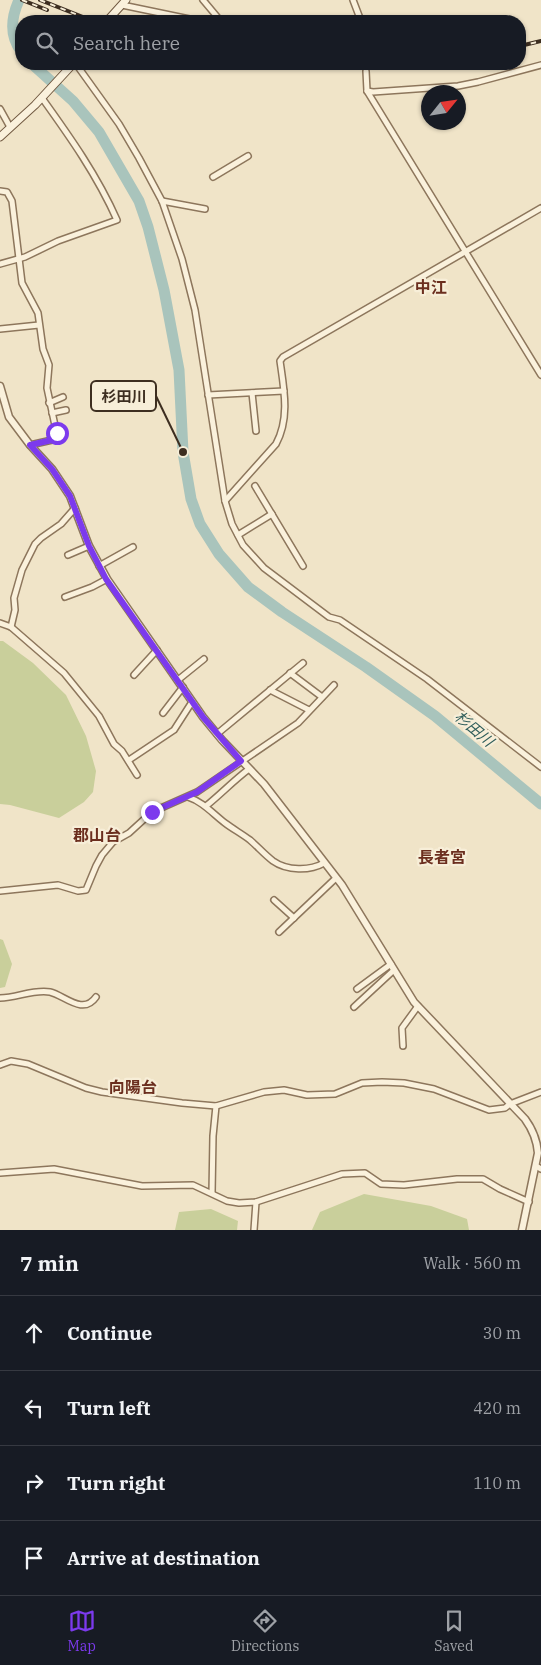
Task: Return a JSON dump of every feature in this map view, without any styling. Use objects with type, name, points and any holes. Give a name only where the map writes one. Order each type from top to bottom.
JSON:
[{"type":"main road","points":[[112,15],[124,2]]},
{"type":"main road","points":[[0,137],[67,70]]},
{"type":"street","points":[[204,0],[216,15]]},
{"type":"street","points":[[353,0],[359,15]]},
{"type":"street","points":[[124,2],[175,15]]},
{"type":"street","points":[[526,70],[541,66]]},
{"type":"street","points":[[78,70],[118,124],[162,201],[190,285],[226,501],[232,524],[238,535],[251,554],[278,580],[329,617],[340,620],[427,679],[541,767]]},
{"type":"street","points":[[367,91],[458,86],[525,70]]},
{"type":"street","points":[[366,72],[367,91],[541,376]]},
{"type":"street","points":[[0,264],[18,259],[76,234],[117,220],[85,159],[43,96]]},
{"type":"street","points":[[0,109],[10,127]]},
{"type":"street","points":[[212,177],[248,156]]},
{"type":"street","points":[[0,191],[7,192],[12,201],[15,213],[18,259],[22,283],[38,313],[43,349],[49,365],[47,388],[57,433],[55,438],[30,445]]},
{"type":"street","points":[[162,201],[205,209]]},
{"type":"street","points":[[226,501],[276,444],[280,436],[284,416],[284,391],[280,362],[283,357],[541,208]]},
{"type":"street","points":[[0,329],[39,325]]},
{"type":"street","points":[[0,386],[9,417],[62,483],[75,508],[89,546],[106,579],[192,702],[217,734],[264,784],[336,878],[418,1006],[533,1129],[538,1143],[539,1168],[522,1230]]},
{"type":"street","points":[[208,395],[284,391]]},
{"type":"street","points":[[252,393],[256,431]]},
{"type":"street","points":[[49,402],[63,397]]},
{"type":"street","points":[[52,413],[66,410]]},
{"type":"street","points":[[256,486],[303,566]]},
{"type":"street","points":[[11,627],[15,610],[14,598],[22,570],[35,544],[61,524],[75,508]]},
{"type":"street","points":[[238,535],[272,514]]},
{"type":"street","points":[[68,555],[89,546]]},
{"type":"street","points":[[99,566],[132,547]]},
{"type":"street","points":[[65,598],[106,579]]},
{"type":"street","points":[[0,623],[11,627],[64,673],[99,716],[114,744],[122,751],[137,775]]},
{"type":"street","points":[[134,675],[157,650]]},
{"type":"street","points":[[178,680],[204,659]]},
{"type":"street","points":[[217,734],[303,663]]},
{"type":"street","points":[[290,673],[322,697]]},
{"type":"street","points":[[0,891],[58,885],[86,890],[102,855],[113,842],[129,832],[152,812],[197,792],[298,723],[334,685]]},
{"type":"street","points":[[163,713],[182,688]]},
{"type":"street","points":[[270,690],[309,710]]},
{"type":"street","points":[[128,760],[174,730],[192,702]]},
{"type":"street","points":[[206,806],[229,784],[249,769]]},
{"type":"street","points":[[187,796],[206,806],[223,822],[251,841],[275,862],[298,869],[316,868],[324,863]]},
{"type":"street","points":[[279,932],[336,878]]},
{"type":"street","points":[[274,900],[294,918]]},
{"type":"street","points":[[357,989],[392,967]]},
{"type":"street","points":[[354,1007],[392,967]]},
{"type":"street","points":[[0,998],[43,991],[53,992],[64,999],[80,1005],[89,1003],[96,997]]},
{"type":"street","points":[[403,1046],[402,1028],[418,1006]]},
{"type":"street","points":[[0,1065],[11,1062],[28,1064],[86,1088],[102,1092],[216,1106],[264,1092],[284,1090],[307,1094],[335,1094],[362,1083],[382,1082],[404,1083],[434,1089],[489,1110],[505,1108],[510,1104],[541,1092]]},
{"type":"street","points":[[212,1193],[213,1136],[216,1106]]},
{"type":"street","points":[[0,1173],[54,1169],[142,1186],[193,1185],[227,1200],[239,1203],[256,1202],[336,1176],[365,1173],[381,1184],[404,1185],[457,1179],[483,1179],[500,1190],[529,1202]]},
{"type":"street","points":[[254,1230],[256,1202]]},
{"type":"green space","points":[[0,641],[3,641],[33,663],[66,695],[86,736],[96,771],[93,792],[84,802],[59,818],[0,804]]},
{"type":"green space","points":[[0,939],[3,940],[12,964],[5,987],[0,988]]},
{"type":"green space","points":[[364,1194],[431,1206],[467,1219],[469,1230],[312,1230],[320,1212]]},
{"type":"green space","points":[[211,1209],[238,1221],[237,1230],[175,1230],[179,1212]]},
{"type":"waterway","name":"杉田川","points":[[15,39],[12,26],[19,0]]},
{"type":"waterway","name":"杉田川","points":[[39,70],[73,101],[99,132],[139,201],[148,227],[164,290],[179,370],[183,452],[191,499],[200,524],[219,554],[248,587],[435,716],[541,804]]},
{"type":"railway","points":[[22,0],[47,10]]},
{"type":"railway","points":[[40,0],[78,15]]},
{"type":"railway","points":[[526,45],[541,41]]},
{"type":"place","name":"杉田川","points":[[183,452]]},
{"type":"district","name":"中江","points":[[431,287]]},
{"type":"district","name":"郡山台","points":[[97,835]]},
{"type":"district","name":"長者宮","points":[[442,857]]},
{"type":"district","name":"向陽台","points":[[133,1087]]},
{"type":"route","points":[[57,433],[52,440],[30,445],[52,469],[70,496],[89,546],[106,579],[203,717],[241,761],[197,792],[152,812]]}]
